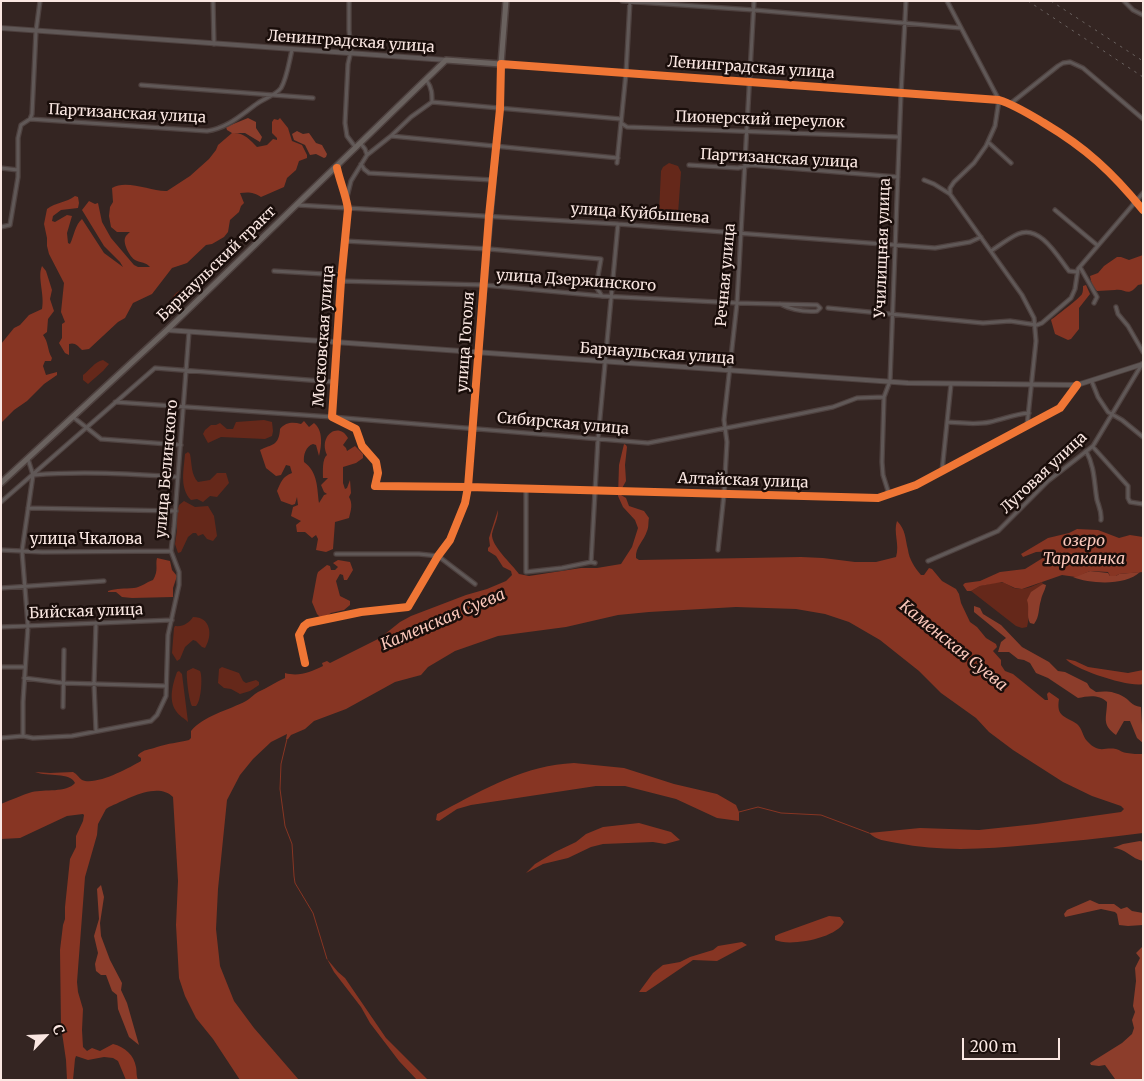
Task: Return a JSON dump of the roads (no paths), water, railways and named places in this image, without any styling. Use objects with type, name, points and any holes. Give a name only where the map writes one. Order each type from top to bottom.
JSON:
[{"type":"main road","name":"улица Гоголя","points":[[501,64],[506,1]]},
{"type":"main road","name":"Ленинградская улица","points":[[446,60],[501,64]]},
{"type":"main road","name":"Барнаульский тракт","points":[[1,483],[337,168],[427,81],[446,60]]},
{"type":"street","points":[[1,228],[6,228],[10,225],[18,170],[18,138],[21,125],[30,119],[32,114],[36,31],[40,1]]},
{"type":"street","points":[[213,1],[214,44]]},
{"type":"street","points":[[349,1],[351,54],[348,64],[345,123],[347,136],[356,148]]},
{"type":"street","points":[[622,1],[754,10],[961,28]]},
{"type":"street","name":"Речная улица","points":[[718,550],[727,442],[724,420],[736,303],[748,131],[754,1]]},
{"type":"street","name":"Училищная улица","points":[[889,494],[883,474],[882,462],[884,397],[890,381],[906,1]]},
{"type":"street","points":[[947,1],[999,100],[996,126],[988,142],[974,163],[954,182],[950,188],[950,194]]},
{"type":"street","points":[[1124,1],[1142,15],[1143,10]]},
{"type":"street","points":[[392,136],[617,160],[626,73],[630,2]]},
{"type":"street","name":"Ленинградская улица","points":[[1,28],[446,60]]},
{"type":"street","points":[[272,95],[279,91],[283,84],[292,50]]},
{"type":"street","points":[[1010,104],[1058,66],[1070,62],[1083,68],[1143,119]]},
{"type":"street","name":"Ленинградская улица","points":[[501,64],[999,100],[1010,104],[1062,134],[1093,156],[1116,178],[1143,210]]},
{"type":"street","name":"улица Гоголя","points":[[305,663],[299,635],[308,623],[361,612],[408,607],[438,556],[450,540],[458,522],[468,486],[489,216],[500,109],[501,64]]},
{"type":"street","points":[[347,198],[351,181],[367,155],[392,136],[411,117],[432,102],[432,94],[427,81]]},
{"type":"street","points":[[141,85],[313,98]]},
{"type":"street","name":"Партизанская улица","points":[[30,119],[207,131],[217,130],[237,119],[272,95]]},
{"type":"street","name":"Пионерский переулок","points":[[432,102],[621,121],[626,127],[899,137]]},
{"type":"street","points":[[988,142],[1011,163]]},
{"type":"street","points":[[361,144],[367,155]]},
{"type":"street","points":[[361,164],[369,173],[493,180]]},
{"type":"street","name":"Партизанская улица","points":[[688,165],[745,167],[751,165],[898,178]]},
{"type":"street","points":[[1,168],[18,170]]},
{"type":"street","name":"Московская улица","points":[[337,168],[340,183],[347,198],[348,209],[341,275],[332,417],[356,429],[362,446],[376,462],[378,473],[375,486]]},
{"type":"street","points":[[924,180],[950,194],[1022,295],[1034,318],[1036,341],[1027,426]]},
{"type":"street","points":[[828,308],[983,323],[1010,321],[1042,323],[1071,298],[1080,267],[1135,200],[1143,193]]},
{"type":"street","name":"улица Куйбышева","points":[[296,205],[741,232],[935,248],[970,242],[981,237]]},
{"type":"street","points":[[1055,210],[1097,245]]},
{"type":"street","points":[[526,489],[526,572],[593,562],[598,439],[618,224]]},
{"type":"street","points":[[991,251],[1019,233],[1034,233],[1042,238],[1069,271],[1077,272]]},
{"type":"street","points":[[345,241],[487,249],[601,259],[596,286],[602,296]]},
{"type":"street","points":[[1080,267],[1097,297],[1094,304]]},
{"type":"street","points":[[274,271],[341,275]]},
{"type":"street","name":"улица Дзержинского","points":[[341,281],[484,285],[602,296],[817,305],[820,308],[817,311],[791,310],[780,304]]},
{"type":"street","points":[[1116,308],[1143,352]]},
{"type":"street","name":"Барнаульская улица","points":[[166,330],[605,362],[951,384],[1077,385],[1092,382],[1143,364]]},
{"type":"street","name":"улица Белинского","points":[[96,731],[151,721],[157,715],[166,696],[169,653],[168,635],[180,577],[171,551],[176,511],[189,332]]},
{"type":"street","name":"Луговая улица","points":[[928,561],[998,531],[1048,481],[1093,446],[1143,364]]},
{"type":"street","points":[[1,502],[155,368],[334,382]]},
{"type":"street","points":[[1092,382],[1098,397],[1108,412],[1143,437]]},
{"type":"street","points":[[942,472],[951,384]]},
{"type":"street","name":"Алтайская улица","points":[[375,486],[468,486],[878,498],[916,485],[1060,408],[1077,385]]},
{"type":"street","name":"Сибирская улица","points":[[115,402],[332,417],[648,443],[833,407],[856,398],[884,397]]},
{"type":"street","points":[[947,422],[970,424],[990,422],[1015,414],[1028,413]]},
{"type":"street","points":[[73,417],[97,438],[181,445]]},
{"type":"street","points":[[1093,446],[1128,486],[1130,502],[1143,504]]},
{"type":"street","points":[[1086,452],[1093,468],[1097,499],[1102,514],[1101,520]]},
{"type":"street","points":[[23,736],[24,678],[28,626],[22,551],[33,475],[28,458]]},
{"type":"street","points":[[33,475],[102,472],[178,477]]},
{"type":"street","points":[[28,508],[176,511]]},
{"type":"street","name":"улица Чкалова","points":[[1,550],[171,551]]},
{"type":"street","points":[[336,554],[438,556],[475,584]]},
{"type":"street","points":[[1,588],[104,581]]},
{"type":"street","name":"Бийская улица","points":[[1,627],[172,620]]},
{"type":"street","points":[[1,738],[72,736],[96,731],[94,684],[96,623]]},
{"type":"street","points":[[63,707],[64,650]]},
{"type":"street","points":[[1,667],[25,667]]},
{"type":"street","points":[[24,678],[63,683],[166,686]]},
{"type":"water","points":[[280,118],[288,128],[292,141],[302,145],[307,155],[307,158],[299,161],[296,170],[287,178],[284,187],[261,197],[251,193],[240,193],[244,203],[239,212],[230,220],[228,232],[224,237],[212,244],[206,245],[187,263],[172,268],[152,294],[133,303],[125,318],[118,322],[89,349],[82,350],[76,345],[69,344],[69,355],[65,353],[59,343],[62,338],[62,324],[65,322],[61,312],[64,283],[49,254],[47,246],[44,224],[47,209],[75,196],[78,197],[78,208],[61,210],[53,216],[52,221],[55,222],[67,215],[72,216],[67,233],[68,243],[70,244],[76,227],[82,219],[104,253],[123,267],[104,246],[82,210],[89,201],[95,204],[98,203],[102,222],[111,238],[134,265],[150,267],[145,263],[135,260],[129,253],[125,241],[126,236],[130,232],[117,232],[111,227],[109,216],[110,207],[113,202],[112,188],[132,185],[167,191],[190,176],[209,159],[218,145],[232,133],[243,135],[257,147],[267,145],[273,139],[277,140],[272,133],[272,122],[274,119],[278,120]]},
{"type":"water","points":[[1143,255],[1143,284],[1138,285],[1129,292],[1119,290],[1097,291],[1092,285],[1090,276],[1098,273],[1117,257],[1129,260]]},
{"type":"water","points":[[42,266],[46,271],[52,290],[50,299],[54,311],[48,319],[47,332],[43,335],[52,358],[51,361],[45,361],[43,366],[46,375],[57,372],[57,375],[44,384],[1,423],[1,344],[14,328],[20,325],[29,315],[42,309],[43,298],[40,275]]},
{"type":"water","points":[[1086,285],[1090,294],[1079,308],[1079,329],[1068,340],[1055,334],[1051,320],[1080,296],[1083,292],[1083,286]]},
{"type":"water","points":[[304,421],[309,427],[314,423],[320,434],[319,456],[316,445],[313,444],[307,449],[304,459],[304,462],[309,466],[314,475],[319,503],[324,495],[327,494],[321,485],[328,478],[323,478],[324,462],[327,455],[325,442],[327,436],[335,431],[344,433],[348,438],[343,445],[347,451],[355,446],[363,454],[363,458],[356,463],[343,467],[345,489],[350,480],[351,493],[349,497],[351,505],[349,518],[335,522],[333,549],[326,552],[316,550],[318,539],[316,535],[312,538],[305,532],[297,532],[296,525],[301,521],[291,516],[293,507],[298,505],[297,497],[295,504],[292,505],[281,501],[277,491],[284,478],[292,473],[290,466],[286,465],[281,475],[276,476],[266,468],[260,450],[276,442],[280,429],[285,425],[292,423],[301,424]]},
{"type":"water","name":"Каменская Суева","points":[[624,444],[627,447],[626,481],[620,492],[621,495],[626,498],[629,506],[644,511],[649,518],[646,535],[636,554],[636,558],[639,560],[801,557],[876,562],[896,557],[897,521],[904,531],[910,557],[921,575],[924,575],[929,568],[932,569],[942,581],[956,589],[970,622],[986,638],[996,644],[997,647],[993,651],[1001,660],[1001,665],[1005,671],[1013,674],[1045,700],[1048,700],[1047,694],[1049,692],[1059,699],[1060,713],[1077,724],[1091,745],[1098,749],[1116,749],[1126,753],[1143,754],[1143,833],[1043,844],[963,849],[914,846],[878,839],[869,833],[920,828],[979,830],[1121,812],[1124,809],[1121,806],[1092,796],[1063,782],[1013,750],[989,732],[976,718],[941,693],[919,671],[880,640],[849,622],[825,614],[796,609],[736,607],[649,612],[618,615],[566,627],[498,636],[455,651],[428,667],[421,675],[395,682],[346,709],[314,721],[305,729],[291,735],[288,739],[286,739],[287,734],[271,742],[240,775],[227,800],[216,929],[220,966],[234,1001],[254,1028],[299,1080],[240,1080],[213,1039],[196,1018],[185,996],[179,978],[176,925],[178,881],[173,797],[159,791],[150,791],[109,807],[98,824],[97,835],[85,877],[77,982],[83,1009],[83,1047],[87,1051],[92,1048],[100,1051],[113,1044],[121,1047],[133,1059],[138,1080],[126,1080],[118,1061],[113,1058],[104,1057],[88,1060],[76,1056],[73,1080],[67,1080],[61,1026],[60,950],[65,919],[70,859],[76,847],[76,836],[84,815],[67,816],[20,838],[1,839],[1,804],[32,792],[66,788],[75,783],[68,777],[35,772],[73,772],[82,780],[95,781],[121,772],[141,761],[141,758],[138,756],[140,753],[189,740],[191,738],[191,731],[202,721],[246,701],[256,693],[285,678],[285,673],[300,674],[314,670],[323,666],[322,663],[327,661],[330,663],[380,638],[411,616],[506,581],[512,575],[511,571],[503,567],[496,556],[488,551],[490,546],[489,538],[498,510],[492,534],[493,539],[498,549],[519,574],[529,576],[621,564],[632,547],[638,528],[635,520],[623,507],[618,496],[619,465]]},
{"type":"water","name":"озеро Тараканка","points":[[1077,529],[1098,530],[1119,538],[1130,535],[1143,537],[1143,572],[1110,576],[1108,572],[1090,571],[1076,577],[1062,575],[1022,589],[1002,582],[980,586],[967,591],[963,585],[980,581],[1000,572],[1025,569],[1054,551],[1036,552],[1023,557],[1021,554],[1048,538]]},
{"type":"water","points":[[157,558],[170,561],[172,570],[177,576],[173,588],[173,597],[132,598],[122,597],[116,592],[108,592],[114,589],[137,587],[153,580],[156,573]]},
{"type":"water","points":[[338,560],[350,562],[353,570],[347,580],[344,580],[343,575],[340,574],[336,581],[340,596],[350,601],[350,605],[344,610],[331,613],[322,619],[317,614],[312,602],[317,575],[327,565],[330,566],[331,570],[335,570],[338,567],[333,563]]},
{"type":"water","points":[[1066,659],[1088,667],[1128,673],[1143,670],[1143,684],[1126,683],[1102,677],[1079,668]]},
{"type":"water","points":[[574,763],[624,768],[674,784],[717,794],[736,805],[739,812],[739,821],[717,818],[676,799],[625,786],[596,786],[471,805],[457,809],[439,821],[436,820],[437,814],[506,779],[539,768]]},
{"type":"water","points":[[639,823],[671,832],[680,840],[665,844],[653,842],[603,844],[591,847],[568,858],[543,864],[526,873],[535,864],[576,842],[586,834],[603,827]]},
{"type":"water","points":[[829,916],[840,917],[844,922],[840,928],[823,937],[802,942],[775,940],[775,936],[779,934]]},
{"type":"water","points":[[742,942],[747,945],[717,961],[693,960],[646,992],[639,992],[653,973],[663,965],[680,962],[713,950],[718,946]]},
{"type":"water","points":[[327,959],[345,978],[386,1038],[428,1080],[417,1080],[399,1061],[334,972]]},
{"type":"waterway","points":[[287,739],[281,764],[280,789],[285,826],[292,844],[295,883],[313,913],[327,959]]},
{"type":"waterway","points":[[739,812],[758,807],[781,813],[821,815],[869,833]]},
{"type":"railway","points":[[1028,1],[1143,77]]},
{"type":"railway","points":[[1051,1],[1143,61]]}]
